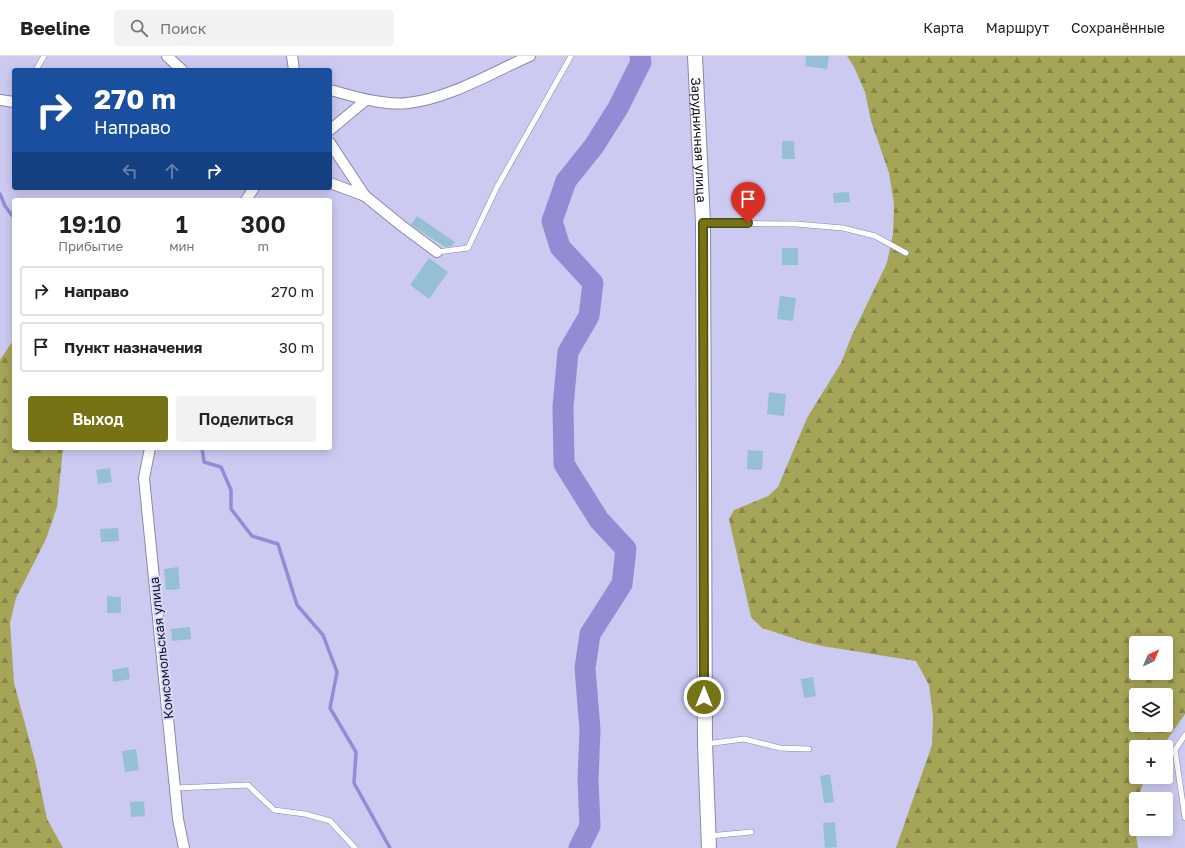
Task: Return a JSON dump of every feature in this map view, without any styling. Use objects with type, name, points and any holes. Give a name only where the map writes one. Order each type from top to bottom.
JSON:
[{"type":"street","points":[[167,56],[180,68]]},
{"type":"street","points":[[292,56],[294,68]]},
{"type":"street","points":[[332,91],[366,100],[407,103],[444,94],[530,56]]},
{"type":"street","name":"Зарудничная улица","points":[[695,56],[703,223],[705,744],[709,842]]},
{"type":"street","points":[[0,100],[12,102]]},
{"type":"street","points":[[332,128],[366,100]]},
{"type":"street","points":[[332,146],[365,196],[437,252]]},
{"type":"street","points":[[332,184],[365,196]]},
{"type":"street","name":"Комсомольская улица","points":[[150,450],[144,478],[175,788],[184,848]]},
{"type":"lane","points":[[37,68],[44,56]]},
{"type":"lane","points":[[437,252],[468,248],[497,186],[572,56]]},
{"type":"lane","points":[[703,223],[796,224],[843,228],[875,236],[906,253]]},
{"type":"lane","points":[[1185,735],[1175,750],[1185,818]]},
{"type":"lane","points":[[705,744],[744,739],[780,748],[809,749]]},
{"type":"lane","points":[[175,788],[248,785],[274,810],[305,814],[330,821],[355,848]]},
{"type":"lane","points":[[709,842],[751,832]]},
{"type":"green space","points":[[847,56],[1185,56],[1185,714],[1173,731],[1173,688],[1129,688],[1129,732],[1172,732],[1167,740],[1129,740],[1129,784],[1143,784],[1140,792],[1129,792],[1129,836],[1136,836],[1138,848],[896,848],[932,745],[933,716],[929,685],[916,661],[805,642],[762,628],[751,617],[729,519],[734,510],[768,496],[778,487],[807,418],[841,363],[852,335],[887,263],[893,234],[894,204],[889,173],[871,121],[865,92],[854,67]]},
{"type":"green space","points":[[12,342],[12,450],[63,450],[57,507],[46,539],[16,598],[10,623],[14,683],[35,761],[47,819],[63,848],[0,848],[0,360]]},
{"type":"building","points":[[806,56],[829,56],[827,69],[805,66]]},
{"type":"building","points":[[782,141],[794,141],[795,159],[782,159]]},
{"type":"building","points":[[849,192],[850,202],[834,203],[833,193]]},
{"type":"building","points":[[417,216],[455,242],[452,246],[445,247],[411,225]]},
{"type":"building","points":[[782,248],[798,248],[798,265],[782,265]]},
{"type":"building","points":[[429,258],[448,272],[429,299],[410,285]]},
{"type":"building","points":[[780,296],[796,298],[793,321],[777,319]]},
{"type":"building","points":[[769,392],[786,394],[784,416],[767,414]]},
{"type":"building","points":[[748,450],[763,451],[762,470],[747,469]]},
{"type":"building","points":[[110,468],[112,482],[98,484],[96,470]]},
{"type":"building","points":[[118,528],[119,541],[101,542],[100,529]]},
{"type":"building","points":[[178,567],[180,589],[166,590],[164,569]]},
{"type":"building","points":[[107,596],[121,597],[121,613],[107,613]]},
{"type":"building","points":[[190,627],[191,639],[172,641],[171,629]]},
{"type":"building","points":[[128,667],[130,679],[113,682],[112,670]]},
{"type":"building","points":[[813,677],[816,696],[804,698],[801,679]]},
{"type":"building","points":[[136,749],[139,770],[125,772],[122,751]]},
{"type":"building","points":[[830,774],[834,802],[824,803],[820,776]]},
{"type":"building","points":[[144,801],[145,816],[131,817],[130,802]]},
{"type":"building","points":[[835,822],[837,847],[825,848],[823,823]]},
{"type":"waterway","points":[[579,848],[590,826],[588,780],[590,730],[585,668],[590,634],[622,584],[626,549],[599,520],[564,464],[563,406],[568,352],[589,316],[593,283],[560,247],[552,221],[566,181],[594,146],[618,108],[641,62],[640,56]]},
{"type":"waterway","points":[[0,194],[5,206],[12,215]]},
{"type":"waterway","points":[[202,450],[204,462],[221,467],[231,490],[231,509],[252,536],[278,544],[297,605],[323,635],[337,672],[330,708],[356,752],[354,783],[390,848]]},
{"type":"route","points":[[704,697],[703,223],[748,223]]}]
